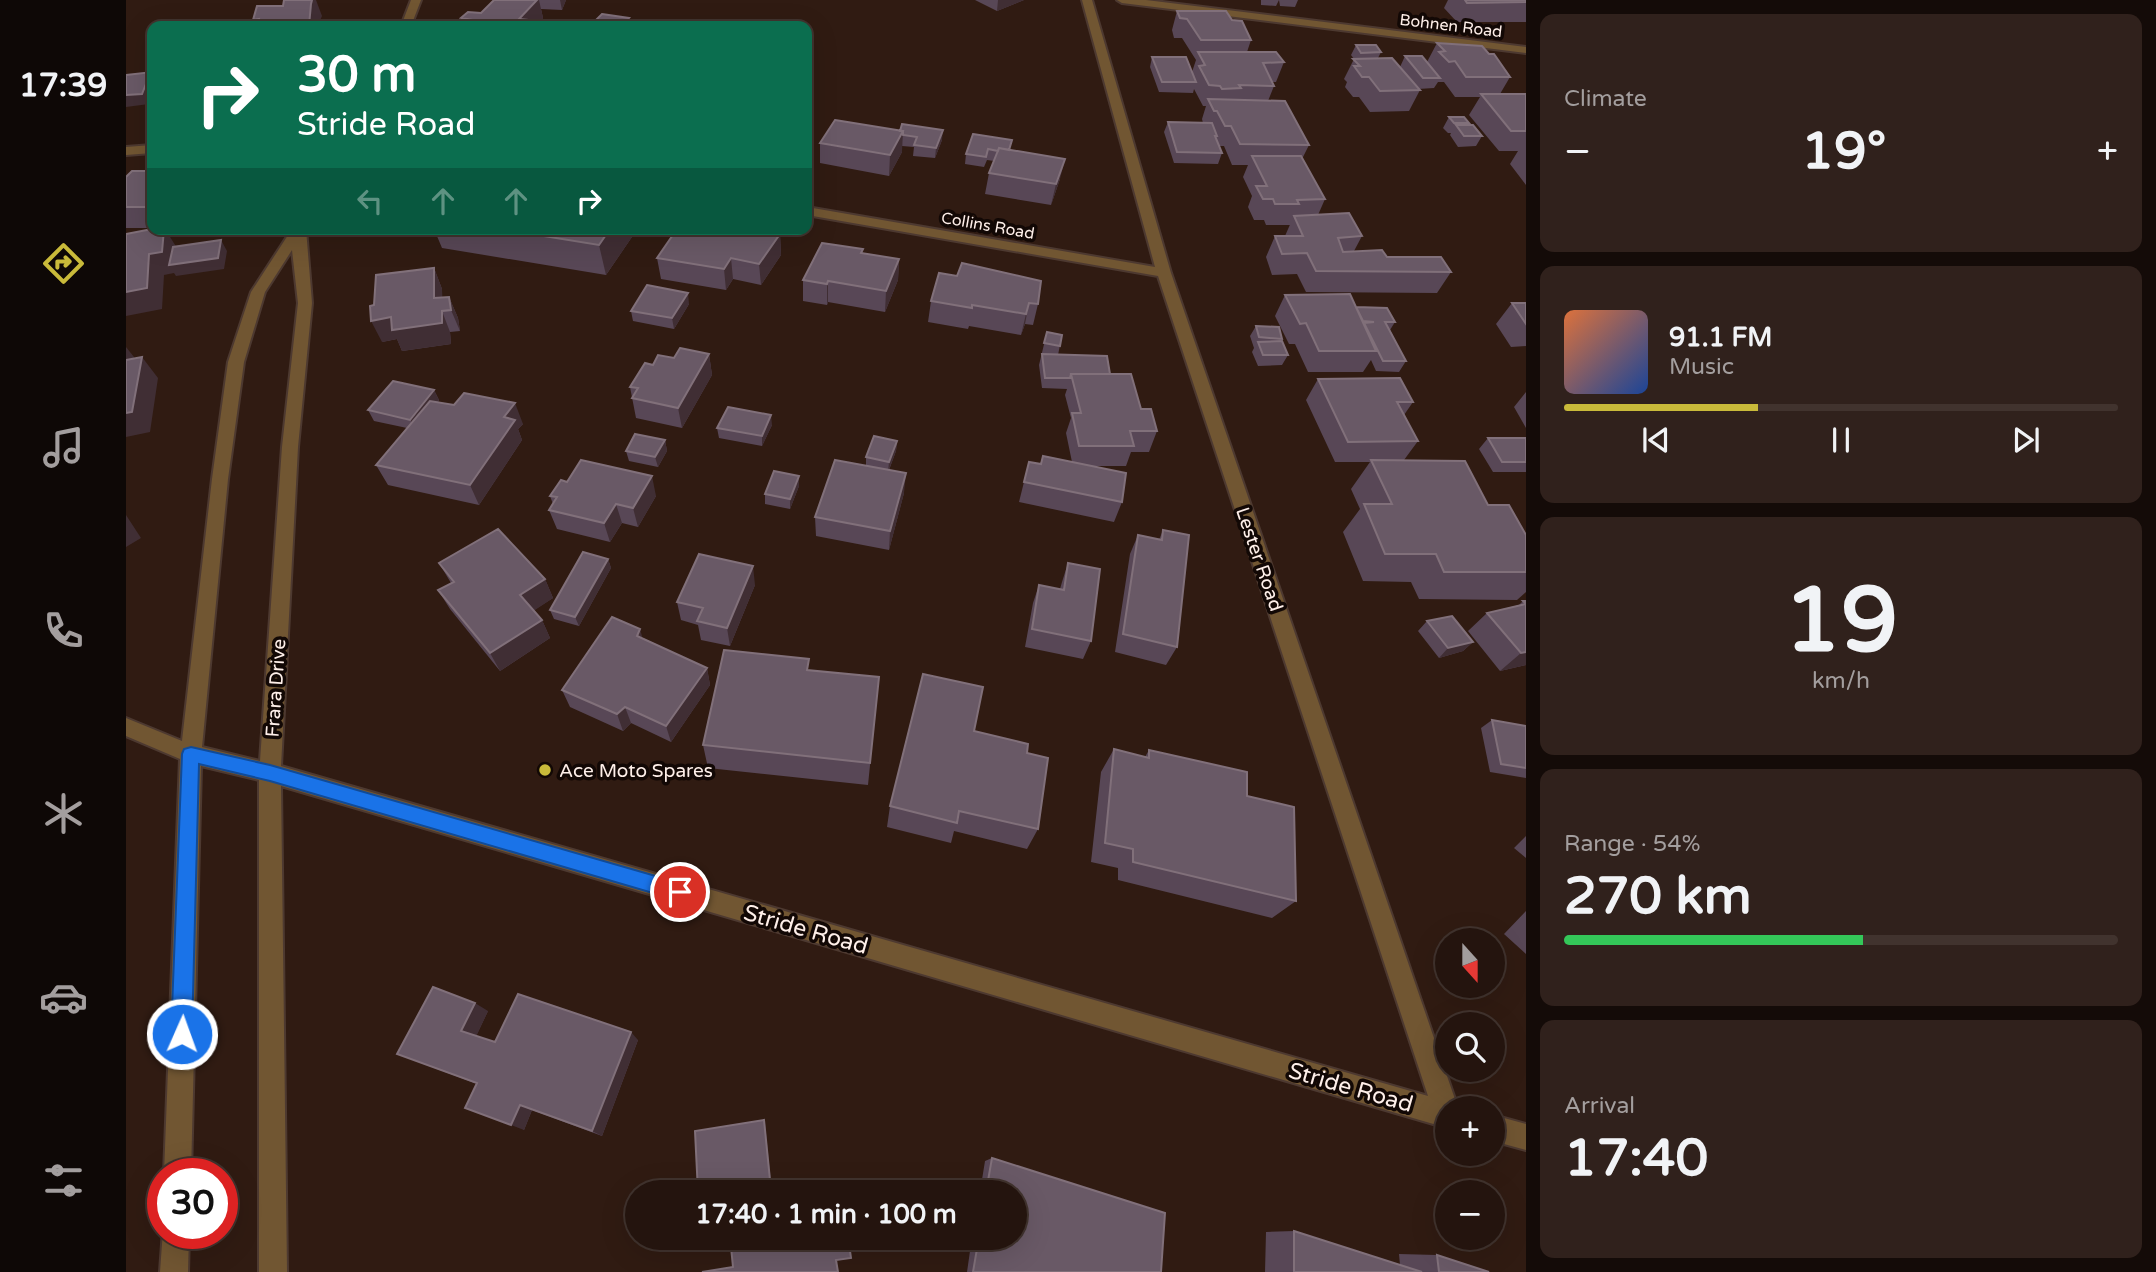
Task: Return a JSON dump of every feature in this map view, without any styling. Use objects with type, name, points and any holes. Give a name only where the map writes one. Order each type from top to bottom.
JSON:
[{"type":"street","points":[[408,21],[416,0]]},
{"type":"street","name":"Lester Road","points":[[1087,0],[1164,273],[1441,1096]]},
{"type":"street","name":"Bohnen Road","points":[[1122,0],[1526,50]]},
{"type":"street","points":[[126,151],[147,149]]},
{"type":"street","name":"Collins Road","points":[[812,212],[1164,273]]},
{"type":"street","name":"Frara Drive","points":[[178,1158],[191,754],[220,478],[236,362],[258,292],[295,235]]},
{"type":"street","name":"Frara Drive","points":[[272,1272],[270,773],[290,447],[305,303],[298,235]]},
{"type":"street","name":"Stride Road","points":[[126,727],[191,754],[270,773],[1435,1112]]},
{"type":"street","points":[[1505,1131],[1526,1137]]},
{"type":"street","points":[[174,1272],[175,1249]]},
{"type":"building","points":[[284,0],[312,0],[309,21],[253,20],[257,6],[283,6]]},
{"type":"building","points":[[494,0],[537,0],[519,19],[528,21],[478,21],[461,18],[468,12],[481,13]]},
{"type":"building","points":[[1465,0],[1526,0],[1526,2],[1467,3]]},
{"type":"building","points":[[1177,11],[1226,11],[1232,20],[1242,21],[1251,40],[1201,40],[1187,19],[1180,18]]},
{"type":"building","points":[[602,14],[629,18],[626,21],[595,21]]},
{"type":"building","points":[[1437,43],[1482,46],[1489,54],[1494,54],[1510,77],[1466,77],[1455,61],[1449,62],[1439,52],[1445,51]]},
{"type":"building","points":[[1356,45],[1376,45],[1381,52],[1361,53]]},
{"type":"building","points":[[1198,52],[1276,52],[1284,62],[1263,63],[1274,86],[1239,85],[1241,88],[1222,89],[1220,86],[1209,85],[1199,66],[1205,65]]},
{"type":"building","points":[[1405,56],[1422,56],[1440,78],[1423,78]]},
{"type":"building","points":[[1152,57],[1186,57],[1196,82],[1162,82]]},
{"type":"building","points":[[1392,58],[1420,90],[1380,91],[1369,77],[1362,77],[1354,66],[1360,66],[1353,59]]},
{"type":"building","points":[[147,73],[147,84],[142,94],[126,95],[126,75]]},
{"type":"building","points":[[1481,94],[1526,94],[1526,131],[1511,131]]},
{"type":"building","points":[[1208,99],[1285,101],[1309,145],[1240,144],[1231,126],[1225,126]]},
{"type":"building","points":[[1449,117],[1464,117],[1469,123],[1454,123]]},
{"type":"building","points":[[835,120],[903,131],[890,155],[820,143]]},
{"type":"building","points":[[1168,122],[1212,123],[1222,153],[1177,152]]},
{"type":"building","points":[[902,124],[943,130],[936,148],[914,145],[917,137],[903,135],[903,131],[900,131]]},
{"type":"building","points":[[1456,125],[1473,125],[1482,136],[1464,136]]},
{"type":"building","points":[[973,134],[1012,140],[1009,150],[988,149],[986,157],[966,154]]},
{"type":"building","points":[[999,148],[1065,159],[1056,184],[989,173]]},
{"type":"building","points":[[1252,156],[1301,156],[1325,199],[1297,200],[1299,204],[1275,204],[1273,199],[1263,199],[1256,186],[1267,186]]},
{"type":"building","points":[[132,171],[147,171],[147,207],[126,207],[126,177]]},
{"type":"building","points":[[1349,213],[1362,236],[1338,238],[1343,252],[1382,250],[1387,257],[1441,257],[1451,272],[1316,271],[1307,253],[1282,254],[1275,236],[1303,236],[1294,216]]},
{"type":"building","points":[[147,230],[147,235],[163,235],[162,252],[149,254],[147,288],[126,292],[126,234]]},
{"type":"building","points":[[538,235],[606,235],[599,245]]},
{"type":"building","points":[[673,235],[779,235],[759,264],[731,258],[724,269],[657,258]]},
{"type":"building","points":[[221,240],[218,258],[169,265],[173,247]]},
{"type":"building","points":[[822,243],[863,249],[861,253],[899,259],[886,291],[828,281],[827,284],[803,280]]},
{"type":"building","points":[[962,263],[1041,281],[1038,304],[1029,303],[1026,314],[931,301],[939,273],[957,276]]},
{"type":"building","points":[[434,268],[434,298],[449,297],[451,310],[442,311],[442,323],[392,330],[391,317],[371,321],[370,306],[374,305],[376,275]]},
{"type":"building","points":[[647,285],[688,293],[672,318],[631,311]]},
{"type":"building","points":[[1350,294],[1376,351],[1319,351],[1306,323],[1300,324],[1285,295]]},
{"type":"building","points":[[1512,303],[1526,303],[1526,324]]},
{"type":"building","points":[[1356,307],[1387,308],[1395,322],[1385,322],[1406,361],[1383,361],[1364,323],[1374,322],[1363,321]]},
{"type":"building","points":[[1256,326],[1279,327],[1282,339],[1259,337]]},
{"type":"building","points":[[1047,332],[1062,335],[1060,346],[1044,343]]},
{"type":"building","points":[[1282,341],[1288,355],[1263,355],[1258,342]]},
{"type":"building","points":[[680,348],[709,354],[678,408],[632,398],[638,388],[630,387],[645,363],[653,365],[658,355],[674,358]]},
{"type":"building","points":[[1042,354],[1107,356],[1110,374],[1071,374],[1070,378],[1045,378]]},
{"type":"building","points":[[142,357],[132,412],[126,413],[126,360]]},
{"type":"building","points":[[1071,374],[1131,374],[1141,409],[1151,409],[1157,431],[1130,431],[1134,446],[1079,446],[1072,413],[1081,413]]},
{"type":"building","points":[[1400,378],[1413,402],[1397,402],[1418,441],[1348,442],[1318,379]]},
{"type":"building","points":[[393,381],[434,390],[410,420],[368,410]]},
{"type":"building","points":[[464,393],[515,403],[504,417],[515,420],[470,485],[376,465],[430,401],[454,405]]},
{"type":"building","points":[[728,407],[771,415],[762,436],[717,428]]},
{"type":"building","points":[[635,434],[665,440],[655,457],[626,451]]},
{"type":"building","points":[[874,436],[897,441],[889,462],[866,457]]},
{"type":"building","points":[[1488,438],[1526,438],[1526,462],[1502,462]]},
{"type":"building","points":[[1043,456],[1126,473],[1122,502],[1024,482],[1029,462],[1041,464]]},
{"type":"building","points":[[581,460],[652,476],[633,508],[616,504],[604,523],[549,510],[557,497],[550,496],[561,480],[567,482]]},
{"type":"building","points":[[835,460],[906,473],[890,531],[815,517]]},
{"type":"building","points":[[1371,460],[1465,461],[1488,505],[1509,505],[1526,535],[1526,572],[1444,572],[1436,554],[1385,554],[1364,504],[1392,504]]},
{"type":"building","points":[[774,471],[799,476],[790,499],[765,494]]},
{"type":"building","points":[[498,529],[545,579],[520,595],[542,620],[490,653],[438,590],[454,582],[439,563]]},
{"type":"building","points":[[1163,530],[1189,535],[1177,647],[1123,634],[1138,535],[1162,540]]},
{"type":"building","points":[[583,552],[608,559],[575,617],[550,610]]},
{"type":"building","points":[[699,554],[753,566],[727,628],[697,621],[703,608],[677,602]]},
{"type":"building","points":[[1068,563],[1100,569],[1091,641],[1032,629],[1039,585],[1064,590]]},
{"type":"building","points":[[1526,604],[1526,652],[1521,653],[1487,613]]},
{"type":"building","points":[[1452,616],[1473,642],[1448,648],[1427,621]]},
{"type":"building","points":[[612,617],[640,629],[637,636],[707,668],[666,726],[625,707],[617,714],[562,690]]},
{"type":"building","points":[[724,650],[809,659],[807,670],[879,677],[870,763],[703,745]]},
{"type":"building","points":[[923,674],[983,687],[974,731],[1028,744],[1027,753],[1048,758],[1038,829],[959,811],[957,823],[890,806]]},
{"type":"building","points":[[1492,720],[1526,726],[1526,768],[1501,764]]},
{"type":"building","points":[[1114,749],[1149,758],[1149,750],[1247,772],[1247,796],[1294,807],[1296,901],[1133,862],[1133,849],[1105,843]]},
{"type":"building","points":[[433,987],[475,1003],[461,1031],[495,1042],[518,994],[631,1032],[592,1131],[520,1105],[511,1125],[465,1108],[477,1083],[397,1054]]},
{"type":"building","points":[[764,1120],[770,1180],[697,1180],[695,1131]]},
{"type":"building","points":[[992,1158],[1165,1213],[1161,1272],[973,1272],[977,1250],[1027,1250],[1027,1180],[988,1180]]},
{"type":"building","points":[[1294,1231],[1422,1272],[1294,1272]]},
{"type":"building","points":[[731,1250],[850,1250],[851,1258],[836,1260],[838,1272],[702,1272],[733,1267]]},
{"type":"building","points":[[1437,1255],[1489,1272],[1439,1272]]},
{"type":"place","name":"Ace Moto Spares","points":[[545,770]]},
{"type":"route","points":[[182,1034],[191,754],[270,773],[680,892]]}]
